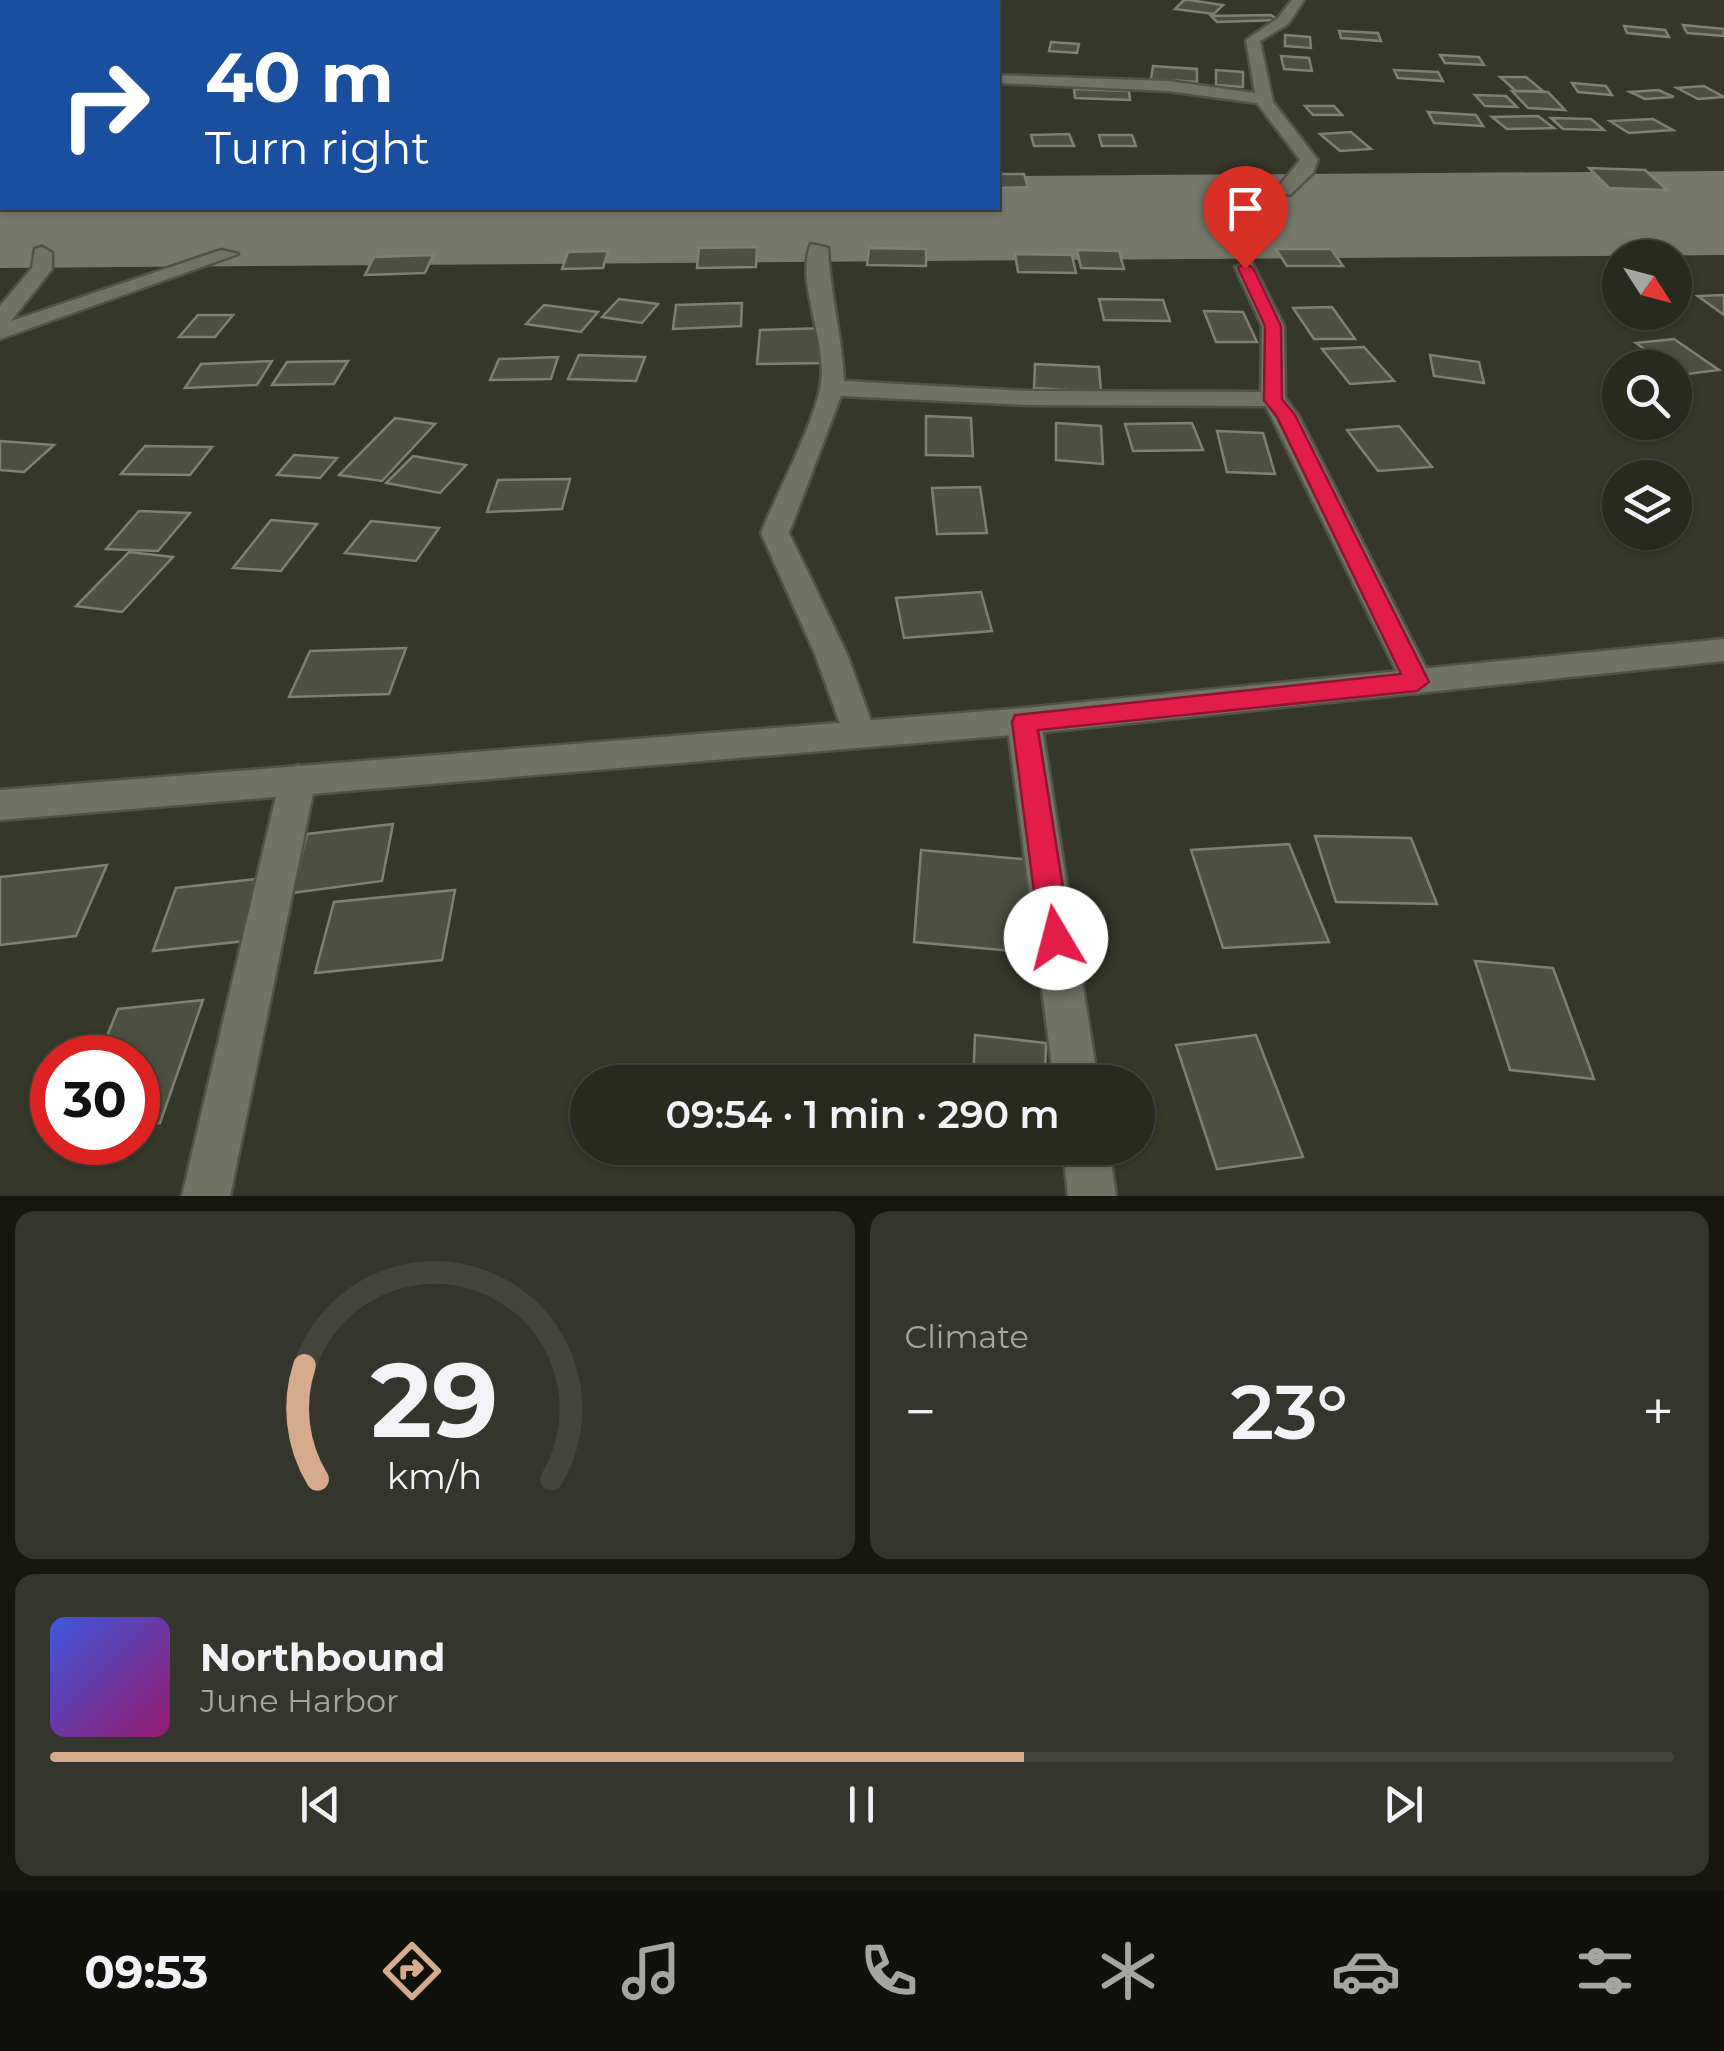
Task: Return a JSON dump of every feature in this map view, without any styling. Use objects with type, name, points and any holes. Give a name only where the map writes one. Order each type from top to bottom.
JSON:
[{"type":"street","points":[[1284,191],[1307,170],[1309,160],[1264,99],[1253,40],[1283,21],[1298,0]]},
{"type":"street","points":[[1000,79],[1168,86],[1264,99]]},
{"type":"street","points":[[818,248],[820,287],[831,331],[832,388],[775,532],[831,654],[859,734]]},
{"type":"street","points":[[0,320],[42,268],[42,253]]},
{"type":"street","points":[[0,332],[228,254]]},
{"type":"street","points":[[1245,268],[1273,326],[1273,400],[1286,415],[1417,682]]},
{"type":"street","points":[[832,388],[1029,398],[1273,400]]},
{"type":"street","points":[[0,805],[1024,722],[1724,650]]},
{"type":"street","points":[[1024,722],[1074,1065]]},
{"type":"street","points":[[206,1196],[298,779]]},
{"type":"street","points":[[1088,1165],[1092,1196]]},
{"type":"building","points":[[1184,0],[1223,5],[1214,14],[1175,9]]},
{"type":"building","points":[[1271,15],[1278,20],[1217,22],[1211,16]]},
{"type":"building","points":[[1683,25],[1724,29],[1724,36],[1687,33]]},
{"type":"building","points":[[1624,26],[1665,30],[1669,37],[1627,33]]},
{"type":"building","points":[[1339,31],[1378,33],[1381,41],[1341,38]]},
{"type":"building","points":[[1285,35],[1310,37],[1311,48],[1285,46]]},
{"type":"building","points":[[1051,42],[1079,44],[1077,53],[1049,51]]},
{"type":"building","points":[[1440,55],[1479,57],[1484,65],[1445,63]]},
{"type":"building","points":[[1281,56],[1309,58],[1312,71],[1284,69]]},
{"type":"building","points":[[1153,66],[1197,69],[1197,82],[1151,79]]},
{"type":"building","points":[[1216,70],[1243,72],[1243,87],[1216,85]]},
{"type":"building","points":[[1394,70],[1438,72],[1443,81],[1398,78]]},
{"type":"building","points":[[1500,77],[1526,77],[1543,91],[1516,91]]},
{"type":"building","points":[[1572,83],[1606,86],[1612,95],[1578,92]]},
{"type":"building","points":[[1704,86],[1724,97],[1698,99],[1677,88]]},
{"type":"building","points":[[1074,89],[1129,91],[1130,100],[1075,98]]},
{"type":"building","points":[[1658,90],[1674,97],[1645,99],[1630,92]]},
{"type":"building","points":[[1512,91],[1548,92],[1565,110],[1528,108]]},
{"type":"building","points":[[1475,95],[1506,96],[1517,107],[1485,106]]},
{"type":"building","points":[[1305,106],[1334,106],[1342,115],[1313,115]]},
{"type":"building","points":[[1428,112],[1476,115],[1483,126],[1434,123]]},
{"type":"building","points":[[1538,116],[1554,128],[1507,129],[1492,117]]},
{"type":"building","points":[[1551,118],[1591,119],[1604,130],[1563,129]]},
{"type":"building","points":[[1653,119],[1673,130],[1629,133],[1610,121]]},
{"type":"building","points":[[1351,132],[1371,149],[1340,151],[1320,134]]},
{"type":"building","points":[[1069,134],[1074,146],[1034,146],[1031,135]]},
{"type":"building","points":[[1099,135],[1132,135],[1136,146],[1102,146]]},
{"type":"building","points":[[1589,168],[1645,170],[1667,190],[1609,188]]},
{"type":"building","points":[[1000,174],[1024,174],[1028,187],[1000,188]]},
{"type":"building","points":[[757,247],[756,267],[697,268],[699,248]]},
{"type":"building","points":[[869,248],[926,249],[926,266],[867,265]]},
{"type":"building","points":[[1276,249],[1331,249],[1343,266],[1287,266]]},
{"type":"building","points":[[1077,250],[1119,251],[1124,269],[1081,268]]},
{"type":"building","points":[[608,251],[603,268],[562,269],[568,252]]},
{"type":"building","points":[[1015,254],[1072,255],[1076,273],[1018,272]]},
{"type":"building","points":[[433,255],[425,273],[365,275],[374,257]]},
{"type":"building","points":[[1724,295],[1724,315],[1698,296]]},
{"type":"building","points":[[619,299],[658,304],[642,323],[602,317]]},
{"type":"building","points":[[1099,299],[1163,300],[1170,321],[1104,320]]},
{"type":"building","points":[[742,303],[741,326],[673,329],[676,305]]},
{"type":"building","points":[[544,305],[598,312],[581,332],[526,324]]},
{"type":"building","points":[[1332,307],[1355,339],[1314,339],[1293,308]]},
{"type":"building","points":[[1204,311],[1243,312],[1257,342],[1216,342]]},
{"type":"building","points":[[198,315],[233,315],[215,337],[179,337]]},
{"type":"building","points":[[824,328],[824,363],[757,364],[760,330]]},
{"type":"building","points":[[1674,339],[1690,350],[1645,350],[1636,343]]},
{"type":"building","points":[[1364,347],[1394,381],[1350,384],[1322,349]]},
{"type":"building","points":[[1692,351],[1719,370],[1692,373]]},
{"type":"building","points":[[579,355],[645,357],[636,381],[568,379]]},
{"type":"building","points":[[1430,355],[1479,362],[1484,383],[1434,376]]},
{"type":"building","points":[[558,357],[551,379],[490,380],[499,359]]},
{"type":"building","points":[[272,361],[257,385],[185,388],[201,364]]},
{"type":"building","points":[[348,361],[334,384],[272,385],[287,362]]},
{"type":"building","points":[[1035,364],[1099,367],[1101,392],[1034,388]]},
{"type":"building","points":[[926,416],[971,418],[973,456],[926,455]]},
{"type":"building","points":[[395,418],[435,424],[382,481],[339,475]]},
{"type":"building","points":[[1056,423],[1101,426],[1103,464],[1056,460]]},
{"type":"building","points":[[1192,423],[1203,450],[1133,451],[1125,424]]},
{"type":"building","points":[[1399,426],[1432,467],[1378,471],[1347,430]]},
{"type":"building","points":[[1217,431],[1263,433],[1275,474],[1227,472]]},
{"type":"building","points":[[0,441],[54,445],[24,472],[0,470]]},
{"type":"building","points":[[145,446],[212,447],[190,475],[121,474]]},
{"type":"building","points":[[294,455],[337,458],[320,478],[277,475]]},
{"type":"building","points":[[413,456],[466,465],[440,493],[386,483]]},
{"type":"building","points":[[570,479],[562,509],[487,512],[498,480]]},
{"type":"building","points":[[980,487],[987,533],[937,534],[932,488]]},
{"type":"building","points":[[139,511],[190,513],[158,551],[106,549]]},
{"type":"building","points":[[271,520],[317,524],[281,571],[233,568]]},
{"type":"building","points":[[371,521],[439,528],[416,561],[345,553]]},
{"type":"building","points":[[129,552],[173,557],[122,612],[76,606]]},
{"type":"building","points":[[981,592],[992,631],[904,638],[896,598]]},
{"type":"building","points":[[406,648],[389,694],[289,697],[310,651]]},
{"type":"building","points":[[393,824],[382,881],[292,893],[307,834]]},
{"type":"building","points":[[1315,836],[1411,838],[1437,904],[1336,902]]},
{"type":"building","points":[[1289,844],[1329,942],[1223,948],[1191,850]]},
{"type":"building","points":[[921,850],[1032,860],[1033,953],[914,942]]},
{"type":"building","points":[[107,865],[76,936],[0,945],[0,877]]},
{"type":"building","points":[[265,878],[245,941],[153,951],[176,888]]},
{"type":"building","points":[[455,890],[442,960],[315,973],[334,902]]},
{"type":"building","points":[[1475,961],[1553,968],[1594,1079],[1510,1070]]},
{"type":"building","points":[[203,1000],[160,1123],[160,1035],[107,1035],[118,1009]]},
{"type":"building","points":[[975,1035],[1046,1043],[1045,1065],[974,1065]]},
{"type":"building","points":[[1256,1035],[1303,1157],[1217,1169],[1176,1045]]},
{"type":"runway","points":[[0,225],[1724,213]]},
{"type":"route","points":[[1056,938],[1024,722],[1417,682],[1286,415],[1273,400],[1273,326],[1245,268]]}]
